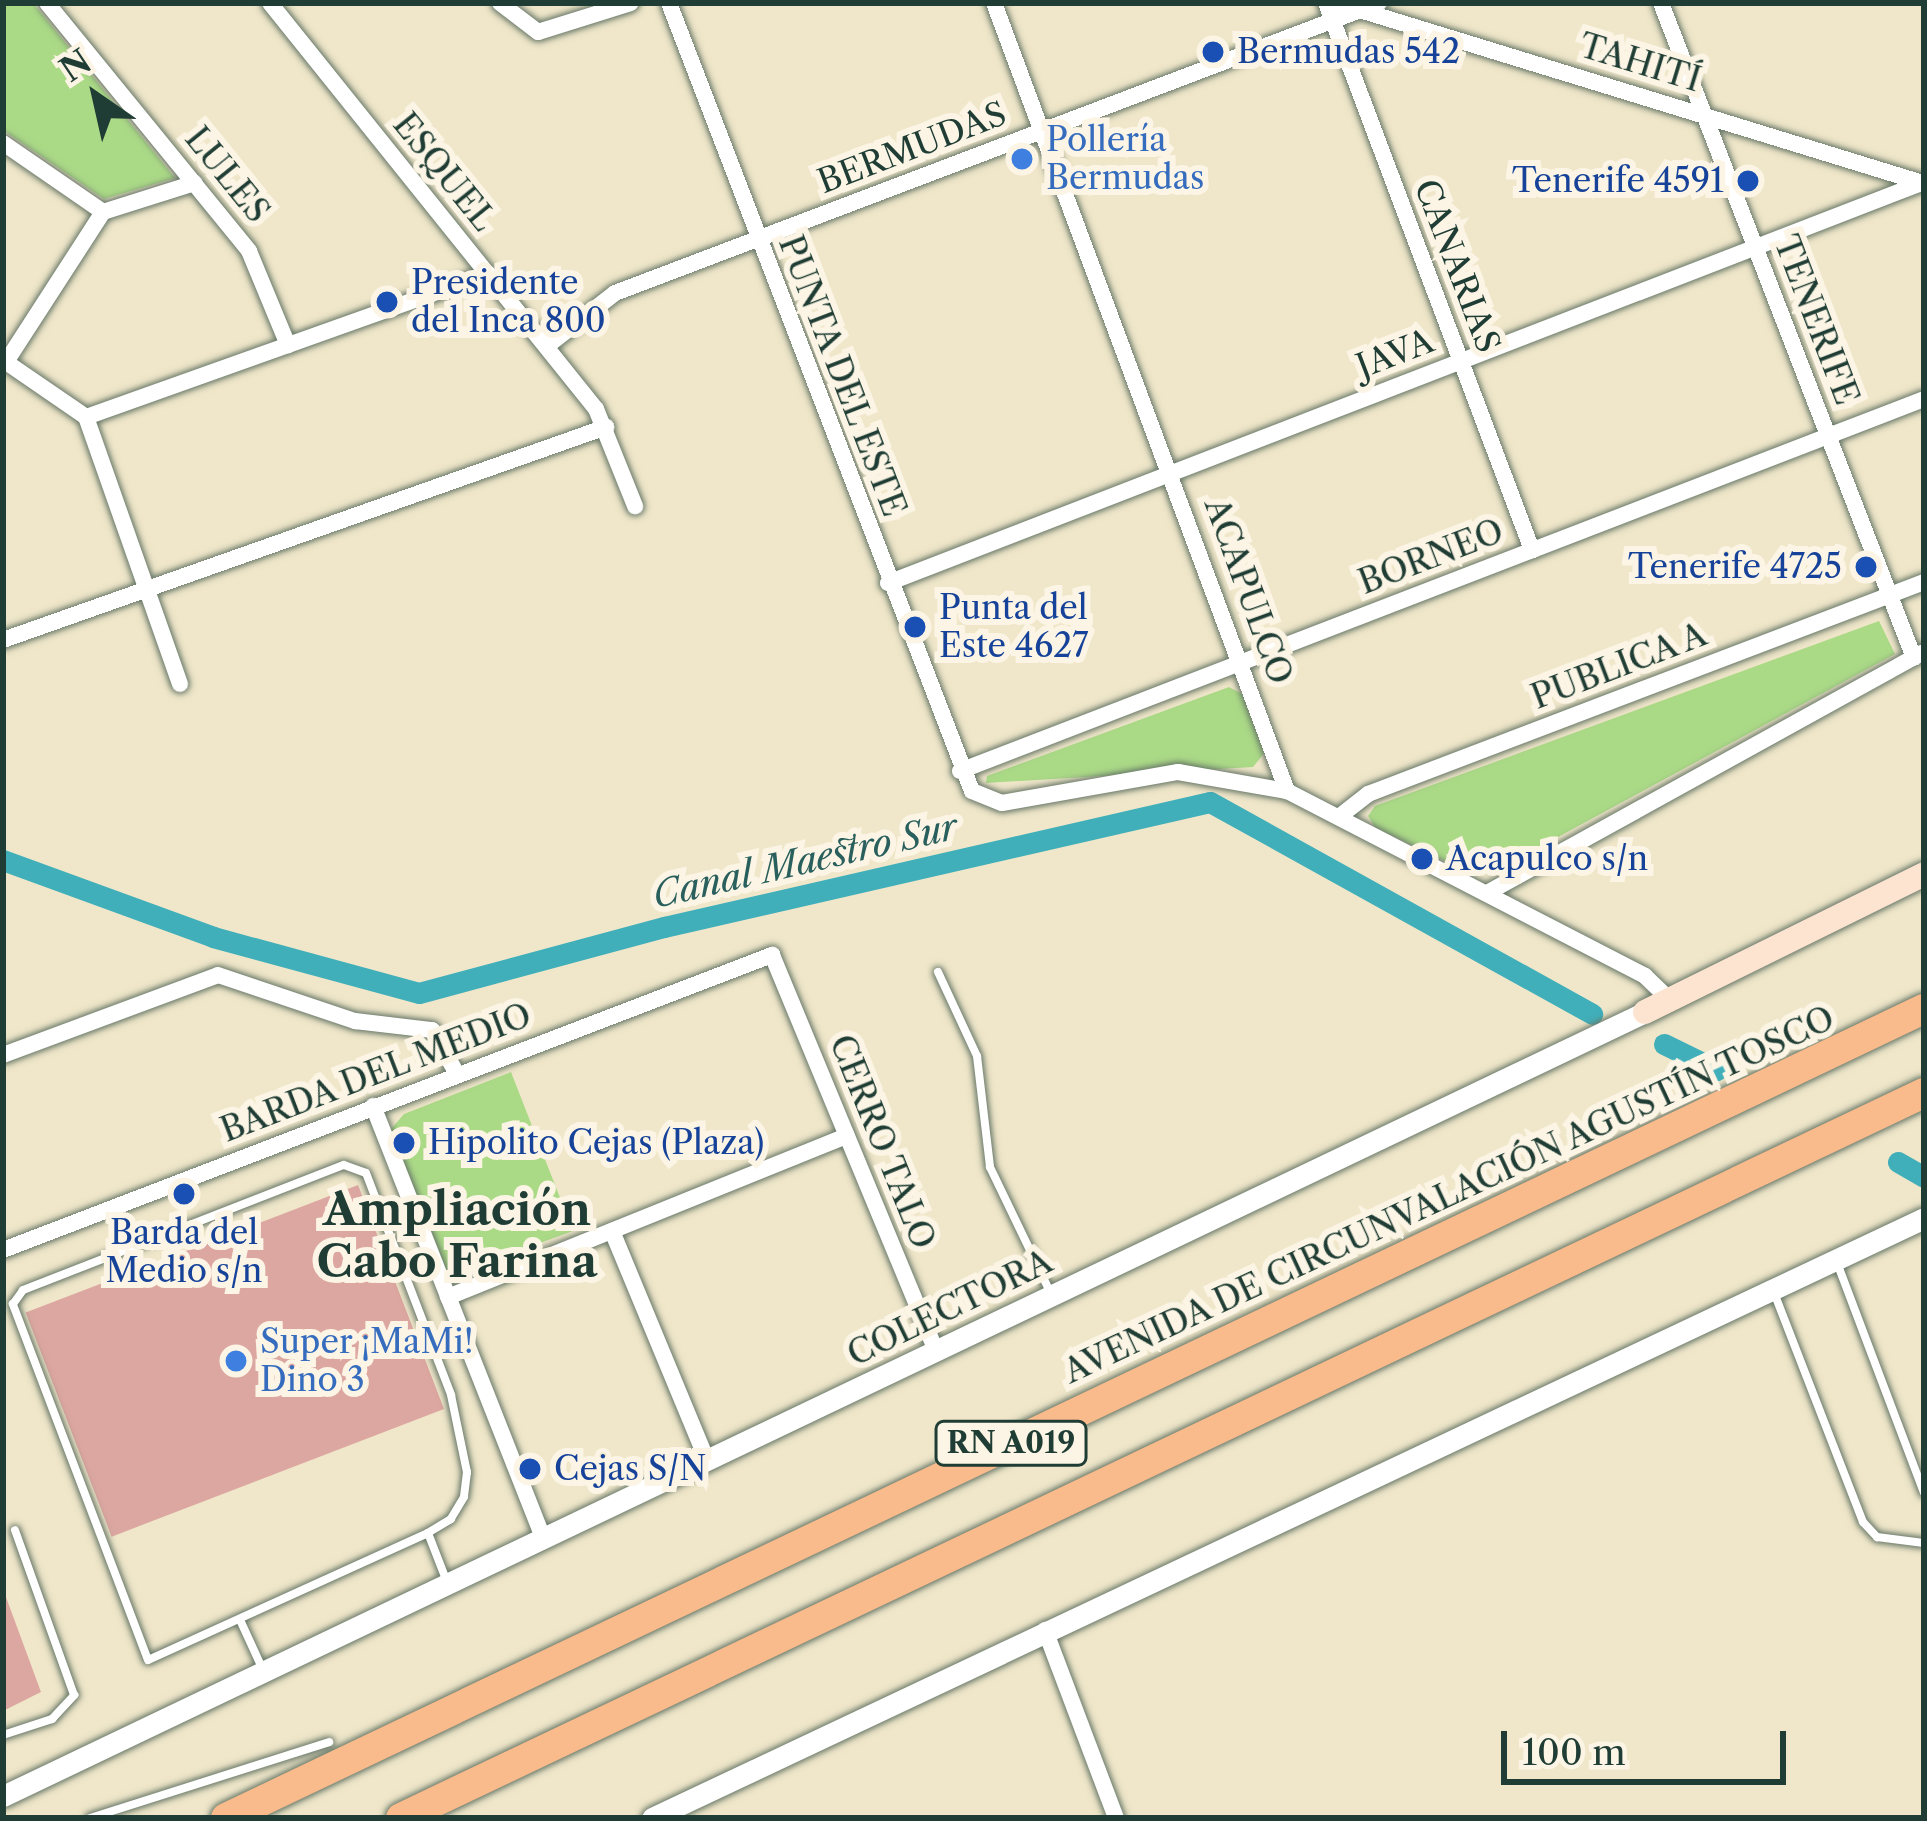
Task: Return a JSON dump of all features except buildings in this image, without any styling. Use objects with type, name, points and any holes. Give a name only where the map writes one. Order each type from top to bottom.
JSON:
[{"type":"highway","name":"AVENIDA DE CIRCUNVALACIÓN AGUSTÍN TOSCO","points":[[226,1818],[1922,1010]]},
{"type":"highway","name":"RN A019","points":[[401,1818],[1924,1093]]},
{"type":"main road","name":"COLECTORA","points":[[1645,1012],[1924,874]]},
{"type":"street","name":"LULES","points":[[46,3],[257,263],[288,345]]},
{"type":"street","name":"ESQUEL","points":[[270,3],[547,346],[606,427],[634,506]]},
{"type":"street","points":[[500,3],[524,28],[560,31],[632,3]]},
{"type":"street","name":"PUNTA DEL ESTE","points":[[669,3],[960,771]]},
{"type":"street","name":"ACAPULCO","points":[[994,3],[1244,663],[1287,790]]},
{"type":"street","name":"BERMUDAS","points":[[547,346],[615,292],[1042,131],[1332,9],[1360,10],[1378,3]]},
{"type":"street","name":"TENERIFE","points":[[1661,3],[1890,594],[1919,655]]},
{"type":"street","name":"CANARIAS","points":[[1332,9],[1532,550]]},
{"type":"street","name":"TAHITÍ","points":[[1360,10],[1924,182]]},
{"type":"street","points":[[3,143],[104,212]]},
{"type":"street","name":"JAVA","points":[[888,583],[1924,182]]},
{"type":"street","points":[[180,684],[86,418],[4,361],[104,212],[195,184]]},
{"type":"street","points":[[86,418],[488,274]]},
{"type":"street","name":"BORNEO","points":[[960,771],[1924,399]]},
{"type":"street","points":[[3,640],[606,427]]},
{"type":"street","name":"PUBLICA A","points":[[1340,816],[1368,794],[1924,581]]},
{"type":"street","points":[[1487,892],[1919,655]]},
{"type":"street","points":[[960,771],[972,791],[1002,803],[1178,772],[1287,790],[1645,976],[1671,1001]]},
{"type":"street","name":"BARDA DEL MEDIO","points":[[3,1250],[456,1072],[772,955]]},
{"type":"street","name":"CERRO TALO","points":[[772,955],[936,1352]]},
{"type":"street","points":[[3,1055],[218,975],[355,1021],[432,1030],[456,1072]]},
{"type":"street","name":"COLECTORA","points":[[3,1796],[1645,1012]]},
{"type":"street","points":[[373,1106],[543,1538]]},
{"type":"street","points":[[448,1298],[847,1136]]},
{"type":"street","points":[[652,1818],[1923,1219]]},
{"type":"street","points":[[612,1231],[706,1460]]},
{"type":"street","points":[[1045,1630],[1116,1818]]},
{"type":"lane","points":[[938,972],[977,1056],[989,1167],[1052,1296]]},
{"type":"lane","points":[[344,1165],[359,1166],[462,1433],[464,1497],[451,1519],[428,1533],[156,1661],[143,1656],[14,1311],[23,1290],[344,1165]]},
{"type":"lane","points":[[1835,1259],[1924,1493]]},
{"type":"lane","points":[[1773,1288],[1863,1522],[1877,1537],[1924,1543]]},
{"type":"lane","points":[[3,1735],[52,1719],[74,1695],[15,1530]]},
{"type":"lane","points":[[428,1533],[448,1584]]},
{"type":"lane","points":[[241,1622],[263,1672]]},
{"type":"lane","points":[[90,1818],[329,1742]]},
{"type":"green space","points":[[3,3],[33,3],[175,178],[104,199],[3,130]]},
{"type":"green space","points":[[1879,621],[1895,654],[1490,874],[1473,875],[1375,827],[1368,816],[1375,806]]},
{"type":"green space","points":[[1229,687],[1246,696],[1266,751],[1253,767],[986,783],[987,776]]},
{"type":"green space","points":[[511,1072],[573,1231],[454,1274],[443,1268],[391,1129],[404,1114]]},
{"type":"waterway","name":"Canal Maestro Sur","points":[[3,860],[213,937],[419,993],[664,927],[1210,802],[1592,1014]]},
{"type":"waterway","name":"Canal Maestro Sur","points":[[1664,1044],[1717,1070]]},
{"type":"waterway","name":"Canal Maestro Sur","points":[[1898,1162],[1924,1177]]},
{"type":"place","name":"Bermudas 542","points":[[1213,52]]},
{"type":"place","name":"Pollería Bermudas","points":[[1022,159]]},
{"type":"place","name":"Tenerife 4591","points":[[1748,181]]},
{"type":"place","name":"Presidente del Inca 800","points":[[387,302]]},
{"type":"place","name":"Tenerife 4725","points":[[1866,567]]},
{"type":"place","name":"Punta del Este 4627","points":[[915,627]]},
{"type":"place","name":"Acapulco s/n","points":[[1422,859]]},
{"type":"place","name":"Hipolito Cejas (Plaza)","points":[[404,1143]]},
{"type":"place","name":"Barda del Medio s/n","points":[[184,1194]]},
{"type":"place","name":"Super ¡MaMi! Dino 3","points":[[236,1361]]},
{"type":"place","name":"Cejas S/N","points":[[530,1469]]},
{"type":"district","name":"Ampliación Cabo Farina","points":[[457,1236]]}]
